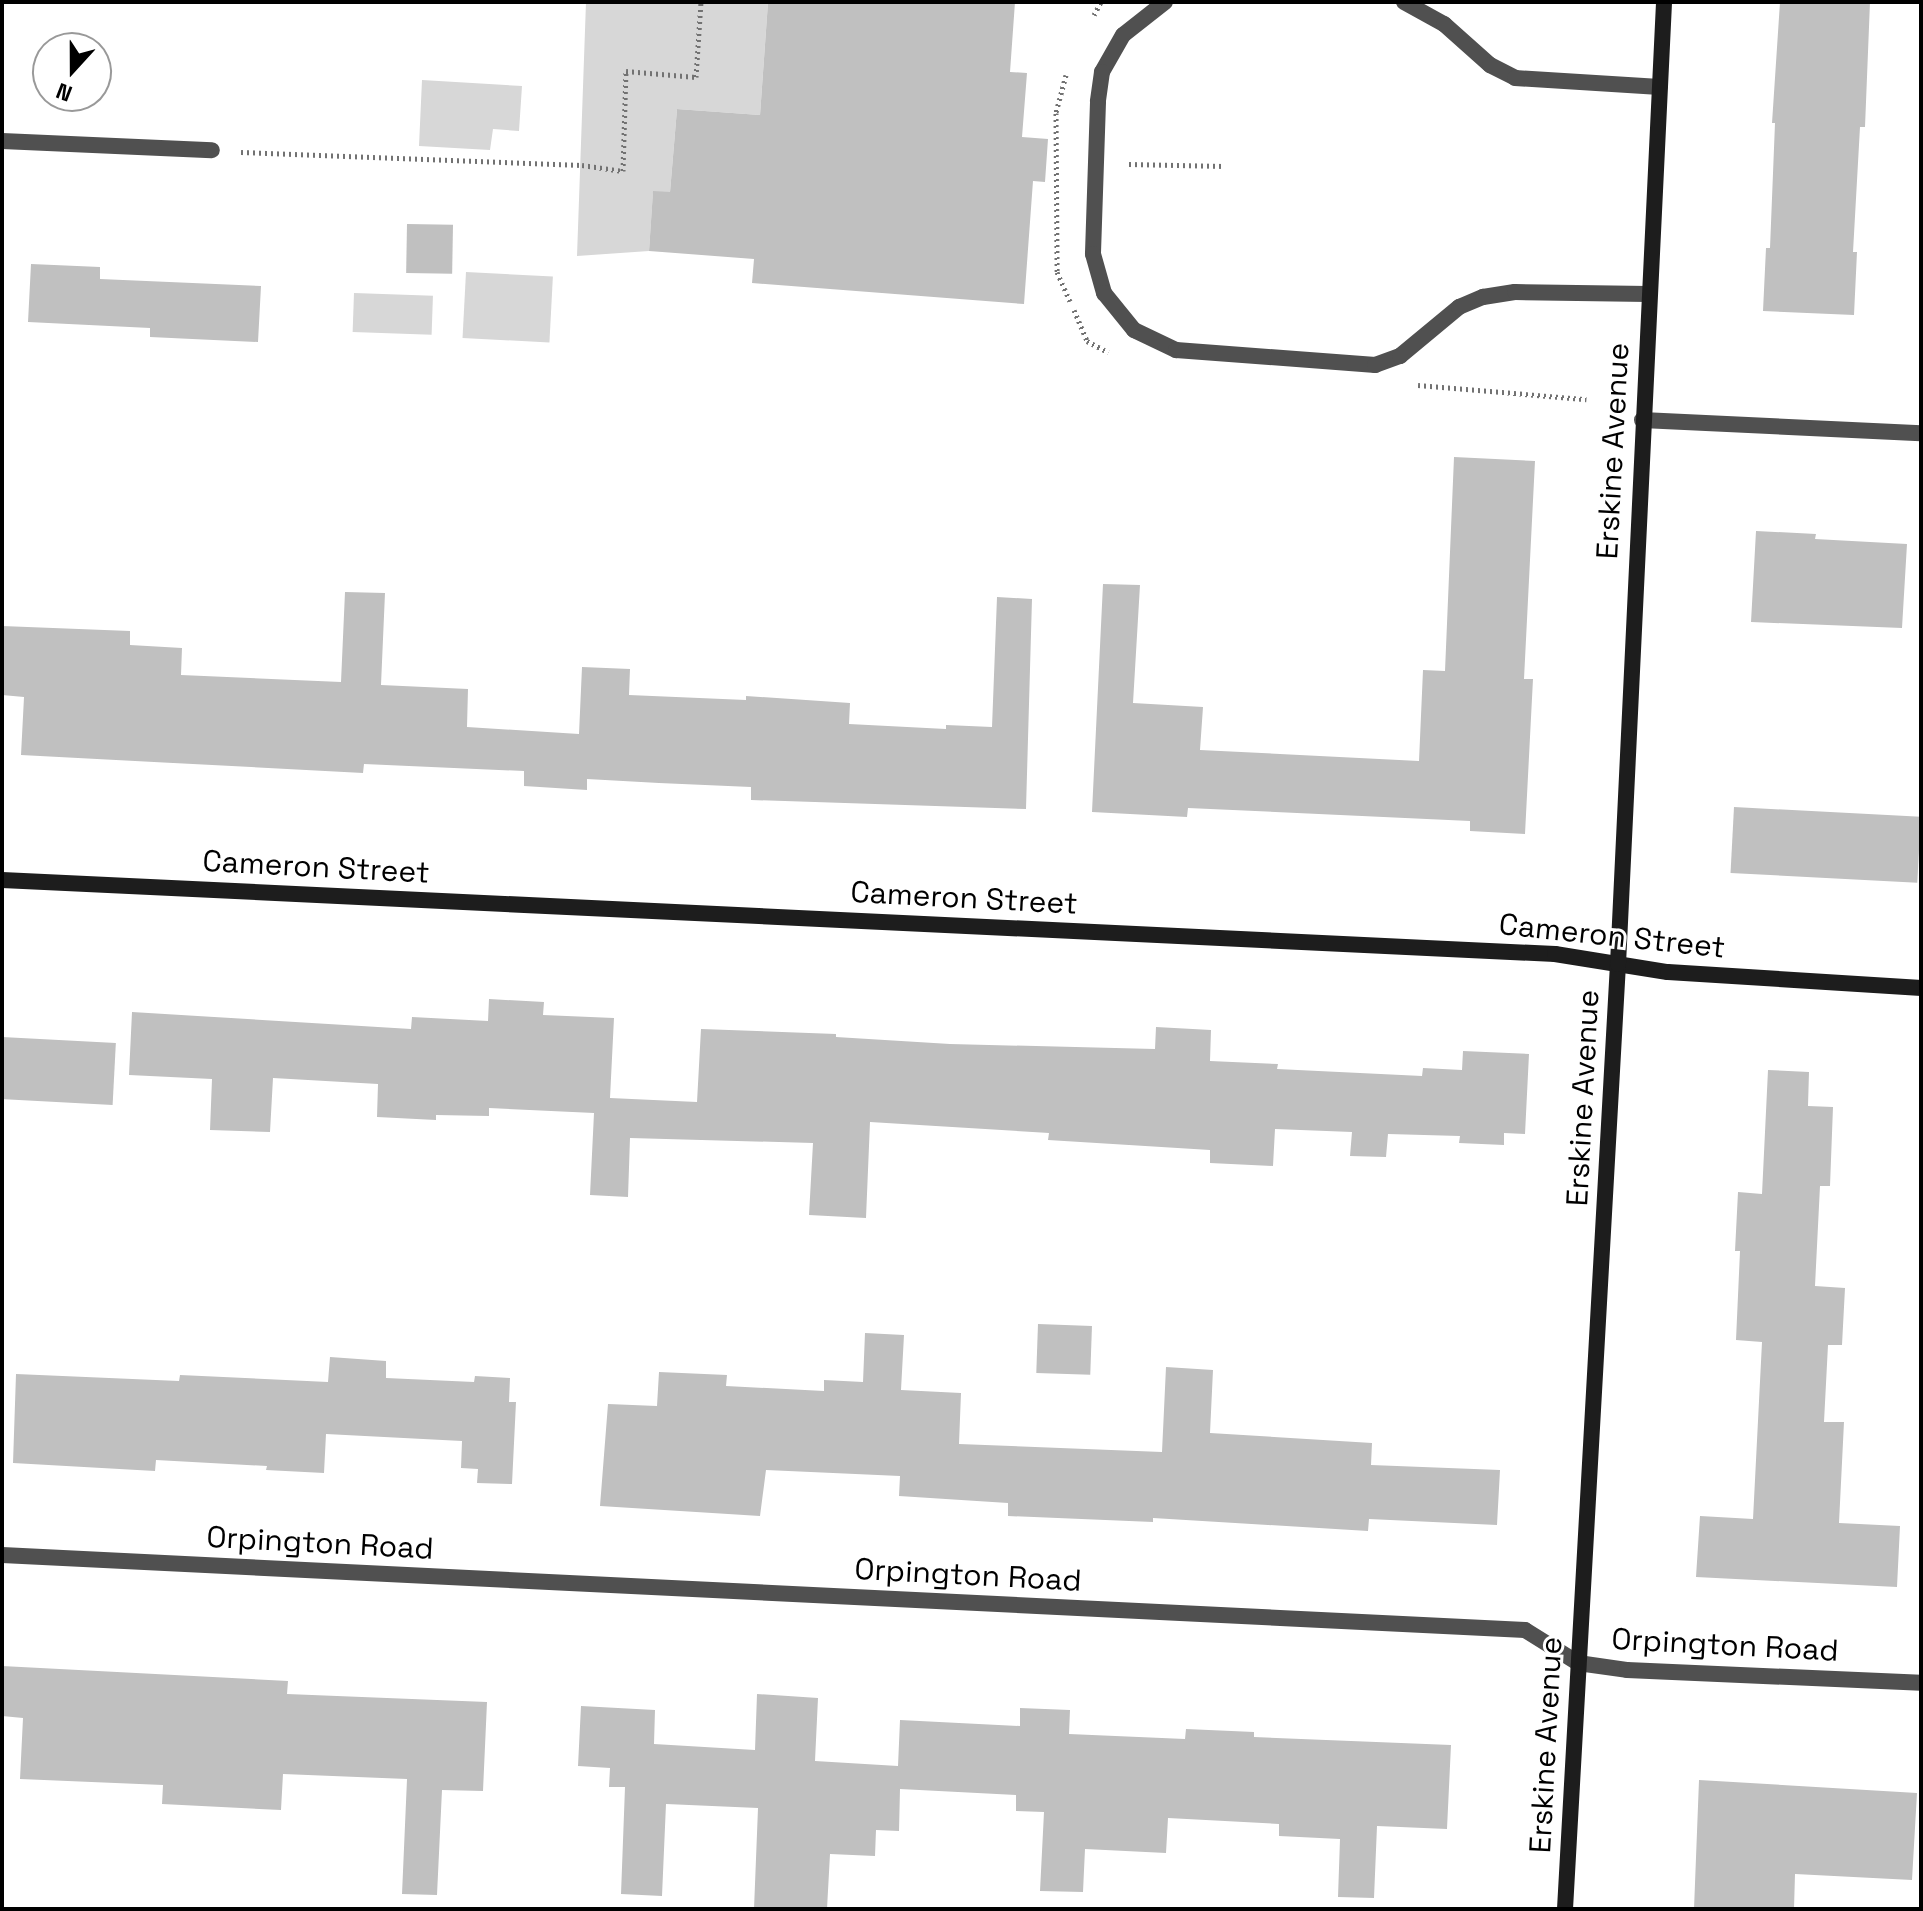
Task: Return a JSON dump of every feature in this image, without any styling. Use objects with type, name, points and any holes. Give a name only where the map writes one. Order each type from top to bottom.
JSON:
[{"type":"street","points":[[1165,2],[1123,35],[1102,72],[1093,254],[1104,293],[1134,330],[1176,350],[1216,356],[1375,365],[1400,356],[1459,307],[1483,297],[1515,292],[1648,294]]},
{"type":"street","points":[[1404,2],[1415,5],[1444,24],[1490,65],[1515,78],[1660,87]]},
{"type":"street","name":"Erskine Avenue","points":[[1565,1909],[1618,964],[1664,2]]},
{"type":"street","points":[[2,141],[212,150]]},
{"type":"street","points":[[1642,420],[1921,433]]},
{"type":"street","name":"Cameron Street","points":[[2,880],[1555,954],[1668,972],[1921,988]]},
{"type":"street","name":"Orpington Road","points":[[2,1555],[1525,1630],[1578,1663],[1627,1670],[1921,1683]]},
{"type":"path","points":[[212,150],[582,165],[623,171],[626,71],[696,77],[701,2]]},
{"type":"path","points":[[1088,26],[1101,2]]},
{"type":"path","points":[[1069,63],[1056,113],[1057,272],[1087,341],[1112,354]]},
{"type":"path","points":[[1057,160],[1224,166]]},
{"type":"path","points":[[1413,386],[1428,383],[1586,399]]},
{"type":"shaded area","points":[[586,2],[768,2],[760,115],[677,109],[670,192],[653,192],[649,251],[577,256]]},
{"type":"shaded area","points":[[422,80],[522,86],[519,131],[493,129],[490,150],[419,146]]},
{"type":"shaded area","points":[[466,272],[553,277],[549,342],[463,338]]},
{"type":"shaded area","points":[[354,293],[433,296],[432,335],[353,332]]},
{"type":"building","points":[[768,2],[1015,2],[1010,72],[1027,73],[1022,137],[1048,139],[1045,182],[1033,181],[1024,304],[752,283],[754,259],[649,251],[653,191],[670,192],[677,109],[760,115]]},
{"type":"building","points":[[1780,2],[1870,2],[1865,127],[1860,127],[1853,252],[1857,252],[1854,315],[1763,311],[1766,248],[1770,248],[1775,123],[1772,123]]},
{"type":"building","points":[[407,224],[453,225],[452,274],[406,273]]},
{"type":"building","points":[[31,264],[100,267],[100,279],[261,286],[258,342],[150,337],[150,328],[28,322]]},
{"type":"building","points":[[1454,457],[1535,461],[1524,679],[1533,679],[1525,834],[1470,831],[1470,821],[1188,808],[1187,817],[1092,812],[1103,584],[1140,585],[1133,703],[1203,707],[1200,750],[1419,761],[1423,670],[1445,671]]},
{"type":"building","points":[[1756,531],[1816,534],[1815,539],[1907,544],[1902,628],[1751,622]]},
{"type":"building","points":[[345,592],[385,593],[381,685],[468,689],[467,727],[579,734],[582,667],[630,669],[629,695],[746,700],[746,696],[850,703],[849,724],[946,729],[946,725],[992,727],[997,597],[1032,599],[1026,809],[751,800],[751,787],[587,779],[587,790],[524,786],[524,771],[364,764],[363,773],[21,755],[24,697],[2,695],[2,626],[130,631],[130,645],[182,648],[181,675],[341,682]]},
{"type":"building","points":[[1734,807],[1921,817],[1917,883],[1731,873]]},
{"type":"building","points":[[489,999],[544,1002],[543,1015],[614,1018],[610,1098],[697,1102],[701,1029],[836,1034],[836,1037],[950,1044],[1155,1049],[1156,1027],[1211,1030],[1210,1061],[1278,1064],[1277,1069],[1422,1076],[1423,1068],[1462,1070],[1463,1051],[1529,1054],[1525,1134],[1504,1133],[1504,1145],[1459,1143],[1460,1136],[1388,1134],[1386,1157],[1350,1156],[1352,1132],[1275,1129],[1273,1166],[1210,1163],[1210,1150],[1048,1140],[1049,1133],[870,1122],[866,1218],[809,1215],[813,1143],[630,1138],[628,1197],[590,1195],[594,1113],[489,1108],[489,1116],[436,1115],[436,1120],[377,1117],[378,1084],[273,1078],[270,1132],[210,1130],[212,1079],[129,1075],[132,1012],[411,1029],[412,1017],[488,1021]]},
{"type":"building","points":[[2,1037],[116,1043],[113,1105],[2,1099]]},
{"type":"building","points":[[1768,1070],[1809,1072],[1808,1106],[1833,1107],[1830,1186],[1820,1186],[1815,1286],[1845,1288],[1842,1345],[1828,1345],[1824,1422],[1844,1422],[1839,1523],[1900,1526],[1897,1587],[1696,1577],[1700,1516],[1753,1519],[1762,1342],[1736,1340],[1740,1251],[1735,1251],[1738,1192],[1762,1194]]},
{"type":"building","points":[[1038,1324],[1092,1326],[1090,1375],[1036,1373]]},
{"type":"building","points":[[865,1333],[904,1335],[901,1390],[961,1393],[959,1444],[1162,1452],[1166,1367],[1213,1370],[1210,1433],[1372,1443],[1371,1465],[1500,1470],[1497,1525],[1369,1519],[1368,1531],[1153,1518],[1153,1522],[1008,1516],[1008,1503],[899,1496],[900,1476],[766,1470],[760,1516],[600,1506],[608,1404],[657,1406],[659,1372],[727,1375],[726,1386],[824,1391],[824,1380],[863,1382]]},
{"type":"building","points":[[330,1357],[386,1361],[386,1378],[474,1382],[475,1376],[510,1378],[509,1402],[516,1402],[512,1484],[477,1483],[478,1469],[461,1468],[462,1441],[326,1434],[324,1473],[266,1470],[267,1466],[156,1460],[155,1471],[13,1463],[16,1374],[179,1381],[180,1375],[328,1382]]},
{"type":"building","points":[[2,1666],[288,1681],[287,1694],[487,1702],[483,1791],[442,1790],[437,1895],[402,1894],[407,1779],[283,1774],[281,1810],[162,1804],[163,1785],[20,1779],[23,1718],[2,1716]]},
{"type":"building","points":[[757,1694],[818,1698],[815,1761],[898,1766],[900,1720],[1020,1726],[1020,1708],[1070,1710],[1069,1734],[1185,1739],[1186,1729],[1254,1732],[1254,1737],[1451,1745],[1447,1829],[1377,1826],[1374,1898],[1338,1897],[1340,1839],[1279,1836],[1279,1824],[1168,1818],[1166,1853],[1085,1849],[1083,1892],[1040,1891],[1044,1812],[1016,1811],[1016,1795],[900,1789],[899,1831],[876,1830],[875,1856],[830,1854],[827,1909],[754,1909],[758,1808],[666,1804],[662,1896],[621,1894],[625,1787],[609,1787],[610,1768],[578,1766],[581,1706],[655,1710],[654,1744],[755,1750]]},
{"type":"building","points":[[1699,1780],[1917,1793],[1912,1880],[1795,1874],[1794,1909],[1694,1909]]}]
